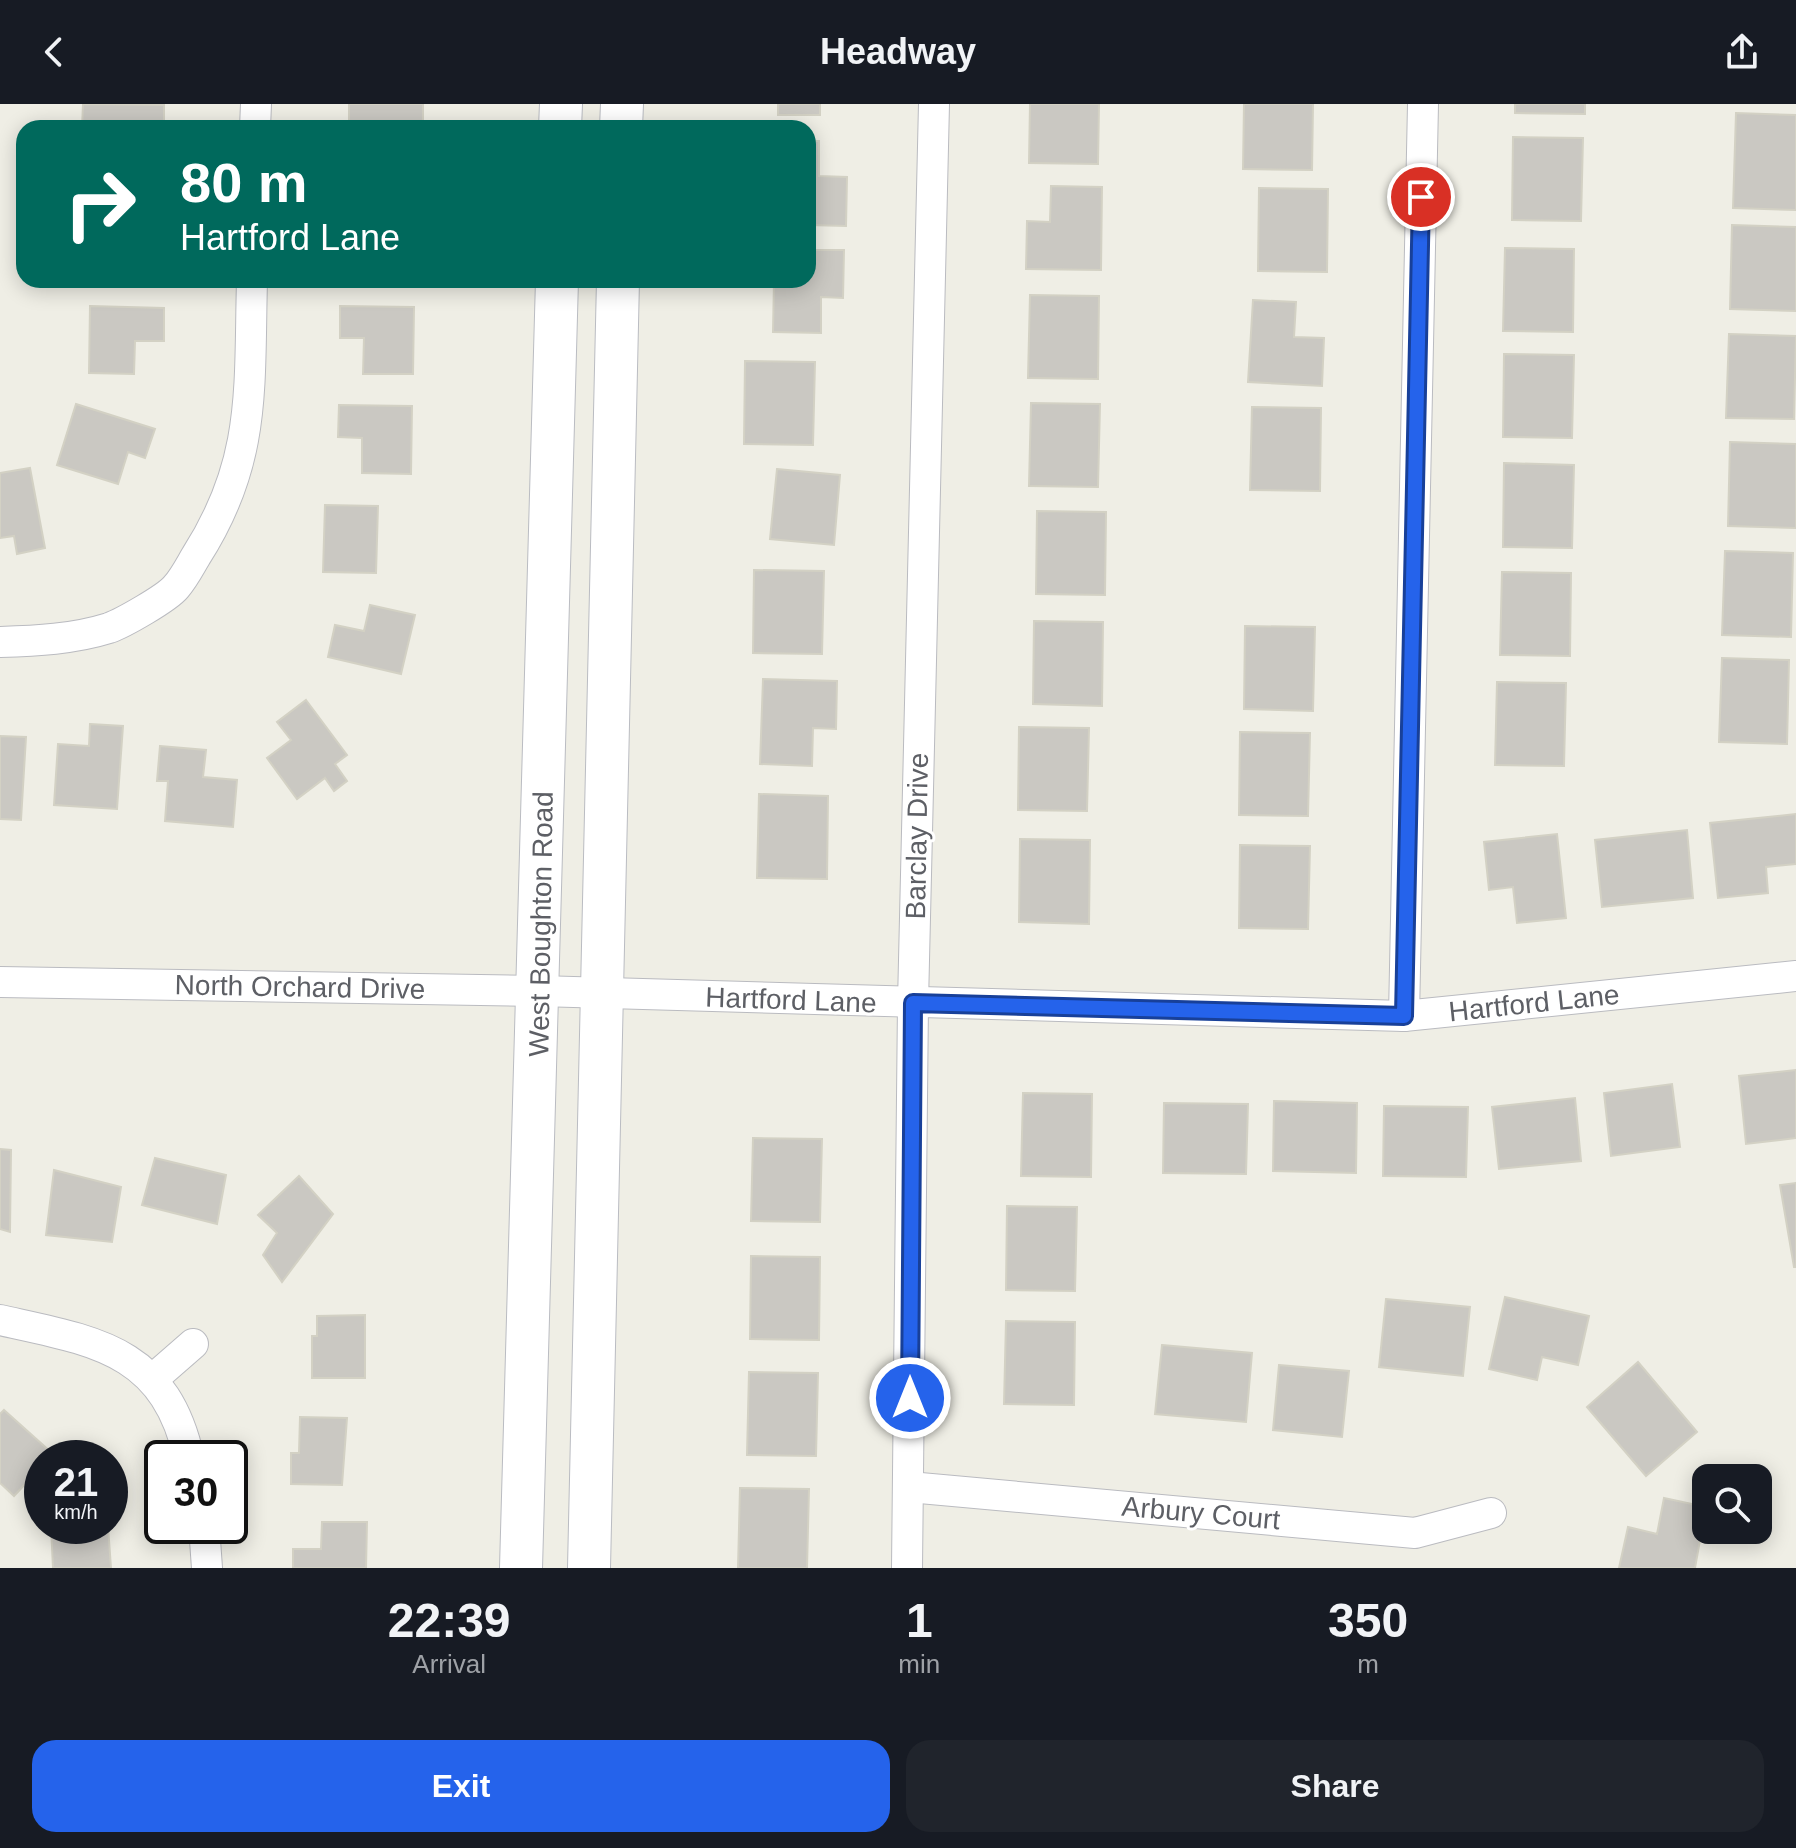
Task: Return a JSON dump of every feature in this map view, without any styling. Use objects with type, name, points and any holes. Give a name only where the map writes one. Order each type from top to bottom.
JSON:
[{"type":"main road","name":"West Boughton Road","points":[[521,1568],[557,288]]},
{"type":"main road","points":[[589,1568],[618,288]]},
{"type":"street","name":"Barclay Drive","points":[[907,1568],[913,1003],[934,104]]},
{"type":"street","points":[[1404,1016],[1423,104]]},
{"type":"street","points":[[0,642],[47,640],[111,627],[175,589],[215,526],[233,487],[243,448],[249,400],[252,288]]},
{"type":"street","name":"Hartford Lane","points":[[600,994],[1404,1016],[1796,976]]},
{"type":"street","name":"North Orchard Drive","points":[[0,982],[600,994]]},
{"type":"street","points":[[0,1320],[95,1341],[154,1378],[183,1428],[185,1440]]},
{"type":"street","points":[[154,1378],[193,1344]]},
{"type":"street","name":"Arbury Court","points":[[909,1487],[1415,1533],[1491,1513]]},
{"type":"street","points":[[205,1544],[207,1568]]},
{"type":"building","points":[[83,104],[164,105],[164,120],[82,120]]},
{"type":"building","points":[[349,104],[423,104],[423,120],[349,120]]},
{"type":"building","points":[[778,104],[820,104],[820,115],[778,115]]},
{"type":"building","points":[[1030,104],[1099,104],[1098,164],[1029,163]]},
{"type":"building","points":[[1244,104],[1313,104],[1312,170],[1243,169]]},
{"type":"building","points":[[1515,104],[1585,104],[1585,114],[1515,113]]},
{"type":"building","points":[[1736,113],[1796,115],[1796,210],[1733,208]]},
{"type":"building","points":[[1513,137],[1583,138],[1581,221],[1512,220]]},
{"type":"building","points":[[816,141],[819,141],[819,176],[847,177],[846,226],[816,225]]},
{"type":"building","points":[[1051,186],[1102,187],[1101,270],[1026,269],[1027,221],[1050,222]]},
{"type":"building","points":[[1259,188],[1328,189],[1327,272],[1258,271]]},
{"type":"building","points":[[1732,225],[1796,227],[1796,311],[1730,309]]},
{"type":"building","points":[[1505,248],[1574,249],[1573,332],[1503,331]]},
{"type":"building","points":[[816,250],[844,250],[843,298],[821,297],[821,333],[773,332],[774,288],[816,288]]},
{"type":"building","points":[[1030,295],[1099,296],[1098,379],[1028,378]]},
{"type":"building","points":[[1253,300],[1296,302],[1294,337],[1324,338],[1322,386],[1248,382]]},
{"type":"building","points":[[90,306],[164,308],[164,341],[135,341],[134,374],[89,373]]},
{"type":"building","points":[[340,306],[414,307],[413,374],[363,374],[364,338],[340,338]]},
{"type":"building","points":[[1729,334],[1796,336],[1794,419],[1726,418]]},
{"type":"building","points":[[1504,354],[1574,355],[1572,438],[1503,437]]},
{"type":"building","points":[[745,361],[815,362],[813,445],[744,444]]},
{"type":"building","points":[[1031,403],[1100,404],[1098,487],[1029,486]]},
{"type":"building","points":[[76,404],[155,429],[145,458],[128,452],[118,484],[57,465]]},
{"type":"building","points":[[339,405],[412,406],[411,474],[362,473],[362,438],[338,437]]},
{"type":"building","points":[[1252,407],[1321,408],[1320,491],[1250,490]]},
{"type":"building","points":[[1730,442],[1796,444],[1796,528],[1728,526]]},
{"type":"building","points":[[1504,463],[1574,465],[1572,548],[1503,547]]},
{"type":"building","points":[[30,468],[45,548],[17,554],[14,536],[0,538],[0,473]]},
{"type":"building","points":[[777,469],[840,475],[834,545],[770,539]]},
{"type":"building","points":[[325,505],[378,506],[376,573],[323,572]]},
{"type":"building","points":[[1037,511],[1106,512],[1105,595],[1036,594]]},
{"type":"building","points":[[1725,551],[1793,553],[1791,637],[1722,635]]},
{"type":"building","points":[[754,570],[824,571],[822,654],[753,653]]},
{"type":"building","points":[[1502,572],[1571,573],[1570,656],[1500,655]]},
{"type":"building","points":[[370,605],[415,615],[401,674],[328,657],[335,625],[364,631]]},
{"type":"building","points":[[1034,621],[1103,622],[1102,706],[1033,704]]},
{"type":"building","points":[[1245,626],[1315,627],[1313,711],[1244,709]]},
{"type":"building","points":[[1722,658],[1789,660],[1787,744],[1719,742]]},
{"type":"building","points":[[763,679],[837,681],[836,729],[813,728],[812,766],[760,764]]},
{"type":"building","points":[[1497,682],[1566,683],[1564,766],[1495,765]]},
{"type":"building","points":[[306,700],[347,755],[335,764],[347,781],[334,791],[325,778],[297,799],[267,758],[291,740],[277,722]]},
{"type":"building","points":[[90,724],[123,726],[117,809],[54,805],[58,744],[89,746]]},
{"type":"building","points":[[1019,727],[1089,728],[1087,811],[1018,810]]},
{"type":"building","points":[[1240,732],[1310,733],[1308,816],[1239,815]]},
{"type":"building","points":[[0,736],[26,737],[21,820],[0,819]]},
{"type":"building","points":[[160,746],[206,750],[203,777],[237,780],[233,827],[165,821],[168,781],[157,781]]},
{"type":"building","points":[[759,794],[828,796],[827,879],[757,878]]},
{"type":"building","points":[[1796,814],[1796,864],[1766,867],[1768,893],[1718,898],[1710,823]]},
{"type":"building","points":[[1687,830],[1693,898],[1602,907],[1595,840]]},
{"type":"building","points":[[1557,834],[1566,918],[1517,923],[1513,887],[1489,890],[1484,842]]},
{"type":"building","points":[[1020,839],[1090,840],[1089,924],[1019,922]]},
{"type":"building","points":[[1240,845],[1310,846],[1308,929],[1239,928]]},
{"type":"building","points":[[1796,1070],[1796,1138],[1746,1144],[1739,1076]]},
{"type":"building","points":[[1672,1084],[1680,1147],[1611,1156],[1604,1093]]},
{"type":"building","points":[[1023,1093],[1092,1094],[1091,1177],[1021,1176]]},
{"type":"building","points":[[1575,1098],[1581,1161],[1499,1169],[1492,1107]]},
{"type":"building","points":[[1274,1101],[1357,1103],[1356,1173],[1273,1171]]},
{"type":"building","points":[[1164,1103],[1248,1104],[1246,1174],[1163,1173]]},
{"type":"building","points":[[1384,1106],[1468,1107],[1466,1177],[1383,1176]]},
{"type":"building","points":[[753,1138],[822,1139],[820,1222],[751,1221]]},
{"type":"building","points":[[0,1149],[11,1150],[10,1232],[0,1229]]},
{"type":"building","points":[[155,1158],[226,1175],[217,1224],[142,1205]]},
{"type":"building","points":[[54,1170],[121,1187],[112,1242],[46,1235]]},
{"type":"building","points":[[299,1176],[333,1214],[282,1282],[263,1255],[277,1233],[258,1215]]},
{"type":"building","points":[[1796,1183],[1796,1267],[1794,1267],[1780,1185]]},
{"type":"building","points":[[1007,1206],[1077,1207],[1075,1291],[1006,1290]]},
{"type":"building","points":[[751,1256],[820,1257],[819,1340],[750,1339]]},
{"type":"building","points":[[1505,1297],[1589,1316],[1578,1365],[1542,1357],[1537,1380],[1489,1369]]},
{"type":"building","points":[[1386,1299],[1470,1307],[1463,1376],[1379,1367]]},
{"type":"building","points":[[365,1315],[365,1378],[312,1378],[312,1336],[317,1336],[317,1316]]},
{"type":"building","points":[[1006,1321],[1075,1322],[1074,1405],[1004,1404]]},
{"type":"building","points":[[1162,1345],[1252,1353],[1246,1422],[1155,1414]]},
{"type":"building","points":[[1638,1362],[1697,1432],[1646,1476],[1587,1407]]},
{"type":"building","points":[[1279,1365],[1349,1371],[1342,1437],[1273,1430]]},
{"type":"building","points":[[749,1372],[818,1373],[816,1456],[747,1455]]},
{"type":"building","points":[[4,1410],[37,1440],[24,1440],[24,1485],[14,1496],[0,1483],[0,1414]]},
{"type":"building","points":[[300,1417],[347,1418],[342,1485],[291,1484],[291,1453],[299,1453]]},
{"type":"building","points":[[740,1488],[809,1489],[807,1568],[738,1568]]},
{"type":"building","points":[[1664,1498],[1692,1504],[1692,1544],[1699,1544],[1695,1568],[1619,1568],[1628,1527],[1657,1534]]},
{"type":"building","points":[[322,1522],[367,1522],[366,1568],[293,1568],[293,1549],[321,1549]]},
{"type":"building","points":[[52,1544],[109,1544],[111,1568],[53,1568]]},
{"type":"route","points":[[910,1398],[913,1003],[1404,1016],[1421,197]]}]
